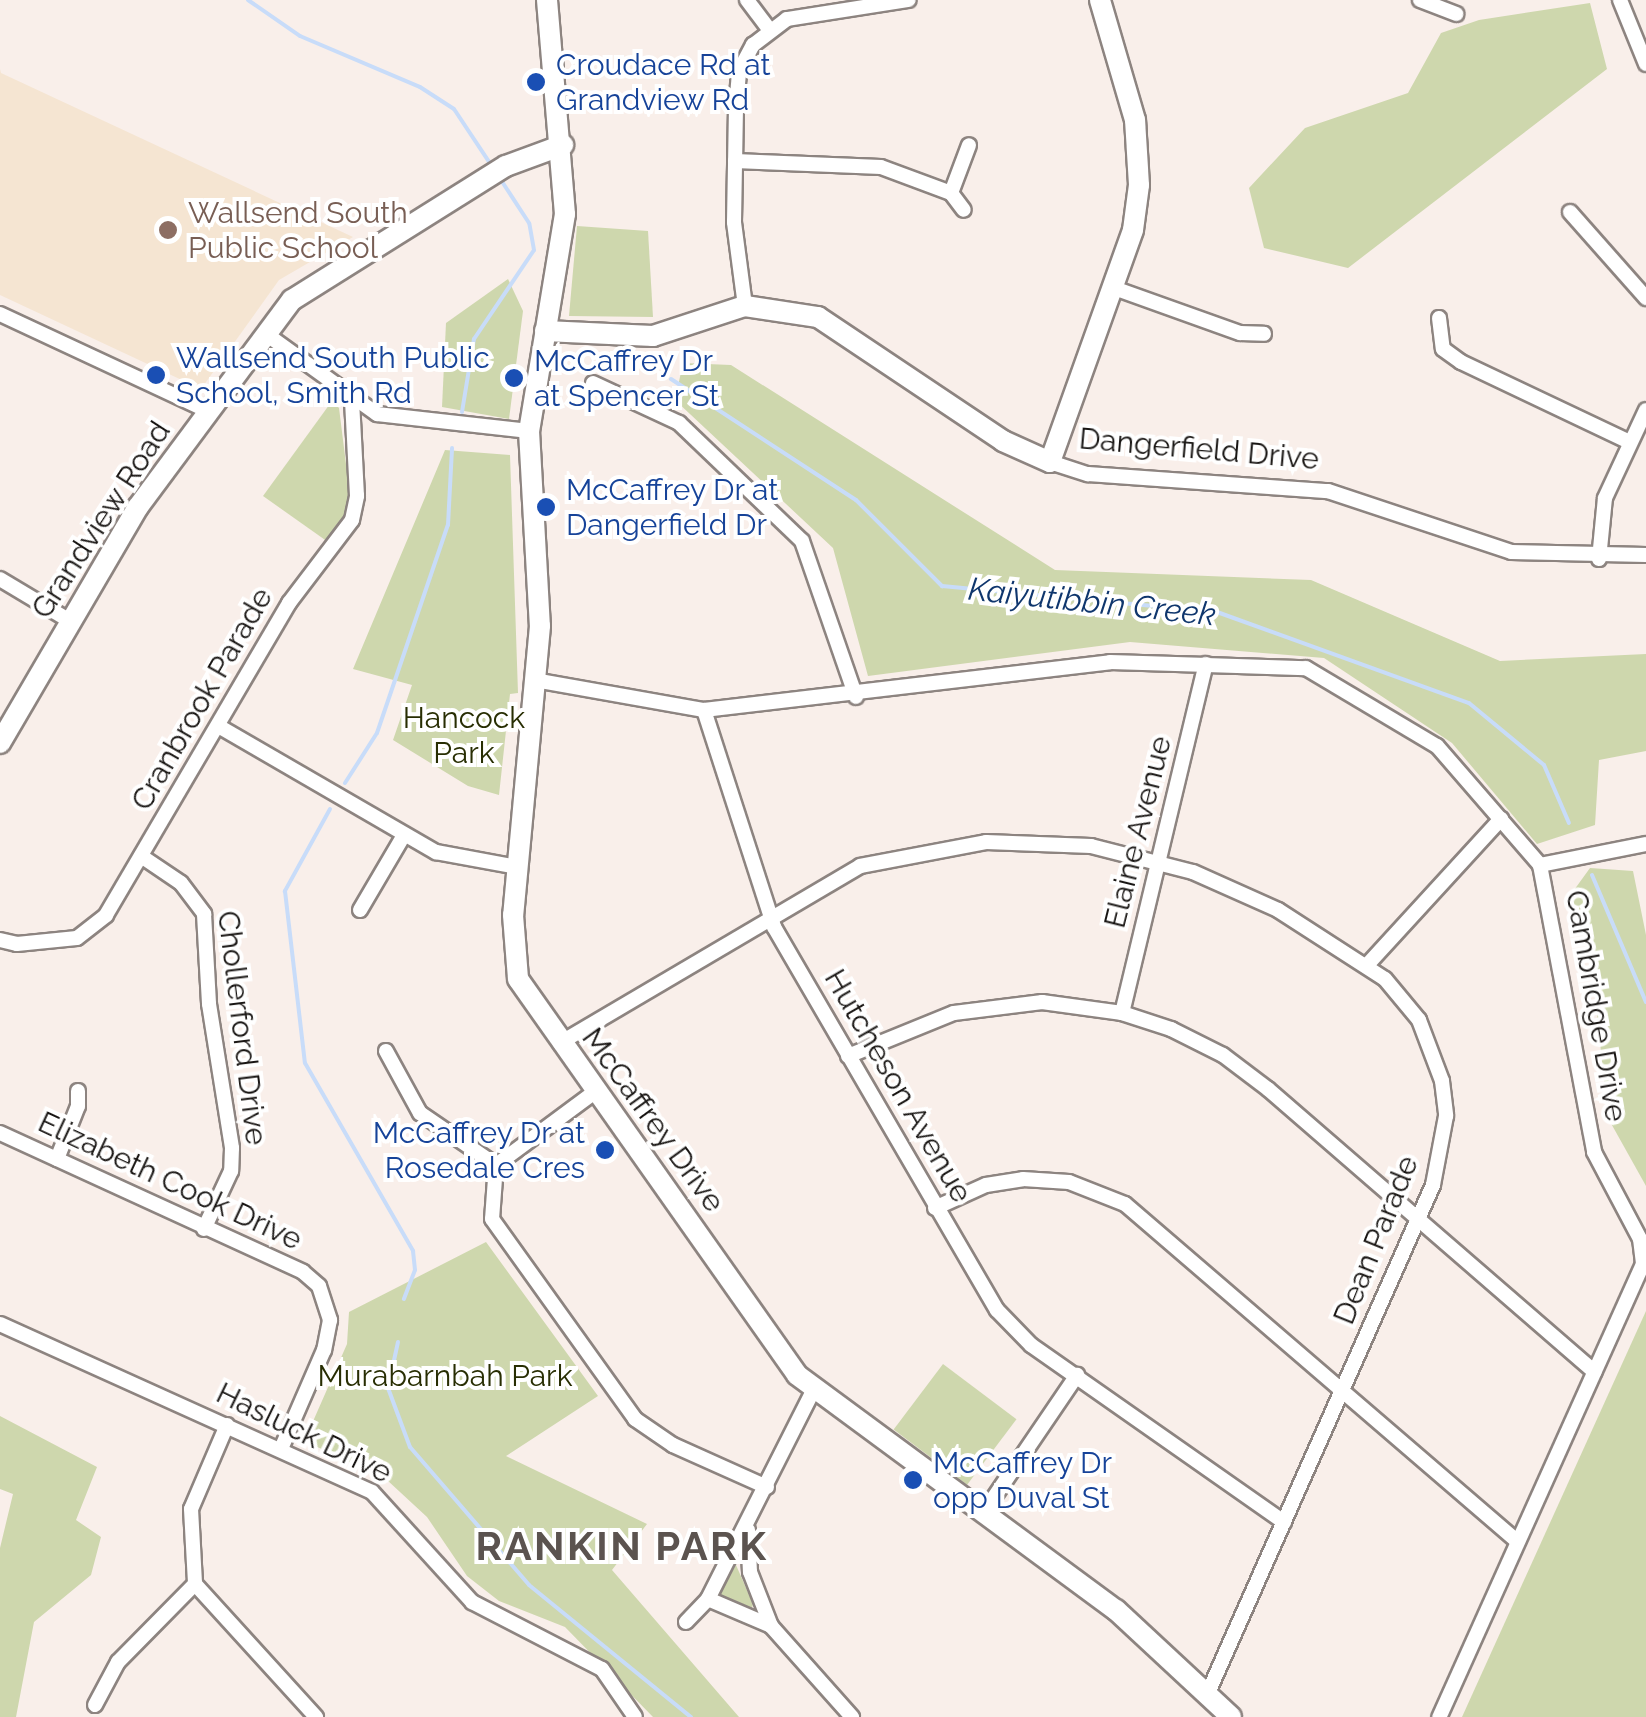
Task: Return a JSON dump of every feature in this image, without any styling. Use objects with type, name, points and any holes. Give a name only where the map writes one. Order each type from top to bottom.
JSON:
[{"type":"main road","name":"McCaffrey Drive","points":[[547,0],[563,145],[565,214],[529,431],[540,626],[517,866],[513,956],[518,979],[560,1043],[813,1391],[1116,1610],[1231,1717]]},
{"type":"main road","points":[[1050,462],[1133,230],[1140,153],[1100,0]]},
{"type":"main road","name":"Grandview Road","points":[[0,744],[138,506],[302,290],[506,166],[563,145]]},
{"type":"main road","name":"Dangerfield Drive","points":[[545,331],[653,336],[745,306],[818,316],[1004,441],[1050,462]]},
{"type":"street","points":[[747,0],[768,28]]},
{"type":"street","points":[[745,306],[734,222],[739,71],[768,28],[909,0]]},
{"type":"street","points":[[1420,0],[1456,14]]},
{"type":"street","points":[[1620,0],[1646,64]]},
{"type":"street","points":[[952,193],[969,146]]},
{"type":"street","points":[[735,162],[844,162],[952,193],[964,210]]},
{"type":"street","points":[[1570,212],[1646,298]]},
{"type":"street","points":[[1114,288],[1240,333],[1264,334]]},
{"type":"street","points":[[0,314],[208,411]]},
{"type":"street","points":[[1438,318],[1442,349],[1460,362],[1627,441]]},
{"type":"street","points":[[266,334],[352,401],[406,420],[529,431]]},
{"type":"street","points":[[593,382],[679,423],[802,542],[856,696]]},
{"type":"street","name":"Cranbrook Parade","points":[[0,940],[48,943],[92,930],[141,856],[220,727],[288,602],[352,520],[358,496],[352,401]]},
{"type":"street","points":[[1599,559],[1605,498],[1627,441],[1646,410]]},
{"type":"street","name":"Dangerfield Drive","points":[[1050,462],[1088,474],[1328,491],[1511,552],[1599,559],[1646,555]]},
{"type":"street","points":[[0,580],[70,620]]},
{"type":"street","name":"Cambridge Drive","points":[[704,710],[856,696],[1110,662],[1321,672],[1437,746],[1540,865],[1594,1152],[1644,1251],[1595,1372],[1439,1717]]},
{"type":"street","name":"Elaine Avenue","points":[[1122,1013],[1206,664]]},
{"type":"street","points":[[535,680],[704,710]]},
{"type":"street","name":"Hutcheson Avenue","points":[[704,710],[769,917],[936,1208],[1012,1328],[1284,1522]]},
{"type":"street","points":[[220,727],[445,856],[517,866]]},
{"type":"street","points":[[1368,964],[1501,820]]},
{"type":"street","points":[[360,910],[404,835]]},
{"type":"street","points":[[1540,865],[1646,844]]},
{"type":"street","name":"Dean Parade","points":[[560,1043],[860,866],[953,845],[1091,846],[1160,862],[1278,910],[1368,964],[1419,1020],[1442,1081],[1444,1141],[1419,1222],[1207,1695]]},
{"type":"street","name":"Chollerford Drive","points":[[141,856],[181,883],[204,914],[209,1004],[232,1148],[231,1172],[204,1228]]},
{"type":"street","points":[[848,1056],[954,1013],[1042,1002],[1122,1013],[1198,1042],[1246,1072],[1595,1372]]},
{"type":"street","points":[[386,1051],[420,1113],[496,1165]]},
{"type":"street","points":[[57,1160],[78,1106],[78,1090]]},
{"type":"street","points":[[596,1090],[496,1165],[489,1198],[502,1237],[635,1419],[673,1445],[767,1487]]},
{"type":"street","name":"Elizabeth Cook Drive","points":[[0,1133],[302,1272],[328,1303],[324,1350],[281,1449]]},
{"type":"street","points":[[936,1208],[986,1185],[1023,1179],[1069,1182],[1105,1194],[1144,1216],[1518,1542]]},
{"type":"street","name":"Hasluck Drive","points":[[0,1324],[227,1424],[384,1501],[472,1602],[602,1668],[635,1717]]},
{"type":"street","points":[[984,1512],[1077,1376]]},
{"type":"street","points":[[686,1622],[708,1599],[748,1529],[813,1391]]},
{"type":"street","points":[[227,1424],[191,1509],[195,1584],[316,1717]]},
{"type":"street","points":[[748,1529],[750,1572],[770,1626],[852,1717]]},
{"type":"street","points":[[95,1706],[118,1662],[195,1584]]},
{"type":"street","points":[[708,1599],[770,1626]]},
{"type":"shaded area","name":"Wallsend South Public School","points":[[0,69],[1,73],[353,237],[279,280],[201,389],[0,295]]},
{"type":"green space","points":[[1590,3],[1607,69],[1348,268],[1264,248],[1249,188],[1305,128],[1408,93],[1441,33],[1479,20]]},
{"type":"green space","points":[[577,226],[648,231],[653,317],[569,316]]},
{"type":"green space","points":[[508,279],[523,311],[509,419],[442,407],[446,323]]},
{"type":"green space","points":[[683,363],[731,365],[1055,570],[1311,580],[1500,661],[1646,654],[1646,751],[1599,760],[1595,825],[1537,844],[1452,743],[1324,658],[1130,642],[868,676],[833,548],[675,400]]},
{"type":"green space","points":[[332,401],[339,408],[351,504],[328,542],[263,496]]},
{"type":"green space","name":"Hancock Park","points":[[445,450],[510,455],[518,693],[510,694],[499,795],[468,786],[393,740],[412,685],[353,669]]},
{"type":"green space","points":[[1590,868],[1633,871],[1646,935],[1646,1186],[1608,1118],[1588,929],[1569,897]]},
{"type":"green space","name":"Murabarnbah Park","points":[[486,1242],[598,1396],[506,1456],[647,1524],[612,1570],[739,1717],[653,1717],[565,1627],[499,1601],[467,1576],[427,1517],[387,1480],[311,1444],[307,1435],[347,1344],[349,1312]]},
{"type":"green space","points":[[1646,1311],[1646,1717],[1462,1717]]},
{"type":"green space","points":[[943,1364],[1016,1419],[967,1485],[894,1429]]},
{"type":"green space","points":[[0,1416],[97,1467],[76,1520],[101,1537],[91,1575],[34,1622],[16,1717],[0,1717],[0,1548],[13,1494],[0,1489]]},
{"type":"green space","points":[[736,1565],[753,1604],[751,1612],[718,1595]]},
{"type":"waterway","points":[[248,0],[300,36],[420,87],[454,109],[493,168]]},
{"type":"waterway","points":[[462,412],[474,339],[534,250],[529,223],[501,180]]},
{"type":"waterway","name":"Kaiyutibbin Creek","points":[[671,379],[856,500],[942,586],[1217,612],[1469,703],[1544,765],[1569,823]]},
{"type":"waterway","points":[[345,783],[377,733],[448,525],[452,448]]},
{"type":"waterway","points":[[330,809],[285,891],[305,1063],[413,1251],[415,1270],[404,1299]]},
{"type":"waterway","name":"Kaiyutibbin Creek","points":[[1592,875],[1646,1002]]},
{"type":"waterway","points":[[398,1342],[388,1388],[410,1447],[529,1585],[691,1717]]},
{"type":"place","name":"Croudace Rd at Grandview Rd","points":[[536,82]]},
{"type":"place","name":"Wallsend South Public School","points":[[168,230]]},
{"type":"place","name":"Wallsend South Public School, Smith Rd","points":[[156,375]]},
{"type":"place","name":"McCaffrey Dr at Spencer St","points":[[514,378]]},
{"type":"place","name":"McCaffrey Dr at Dangerfield Dr","points":[[546,507]]},
{"type":"place","name":"McCaffrey Dr at Rosedale Cres","points":[[605,1150]]},
{"type":"place","name":"McCaffrey Dr opp Duval St","points":[[913,1480]]},
{"type":"district","name":"RANKIN PARK","points":[[622,1546]]}]
